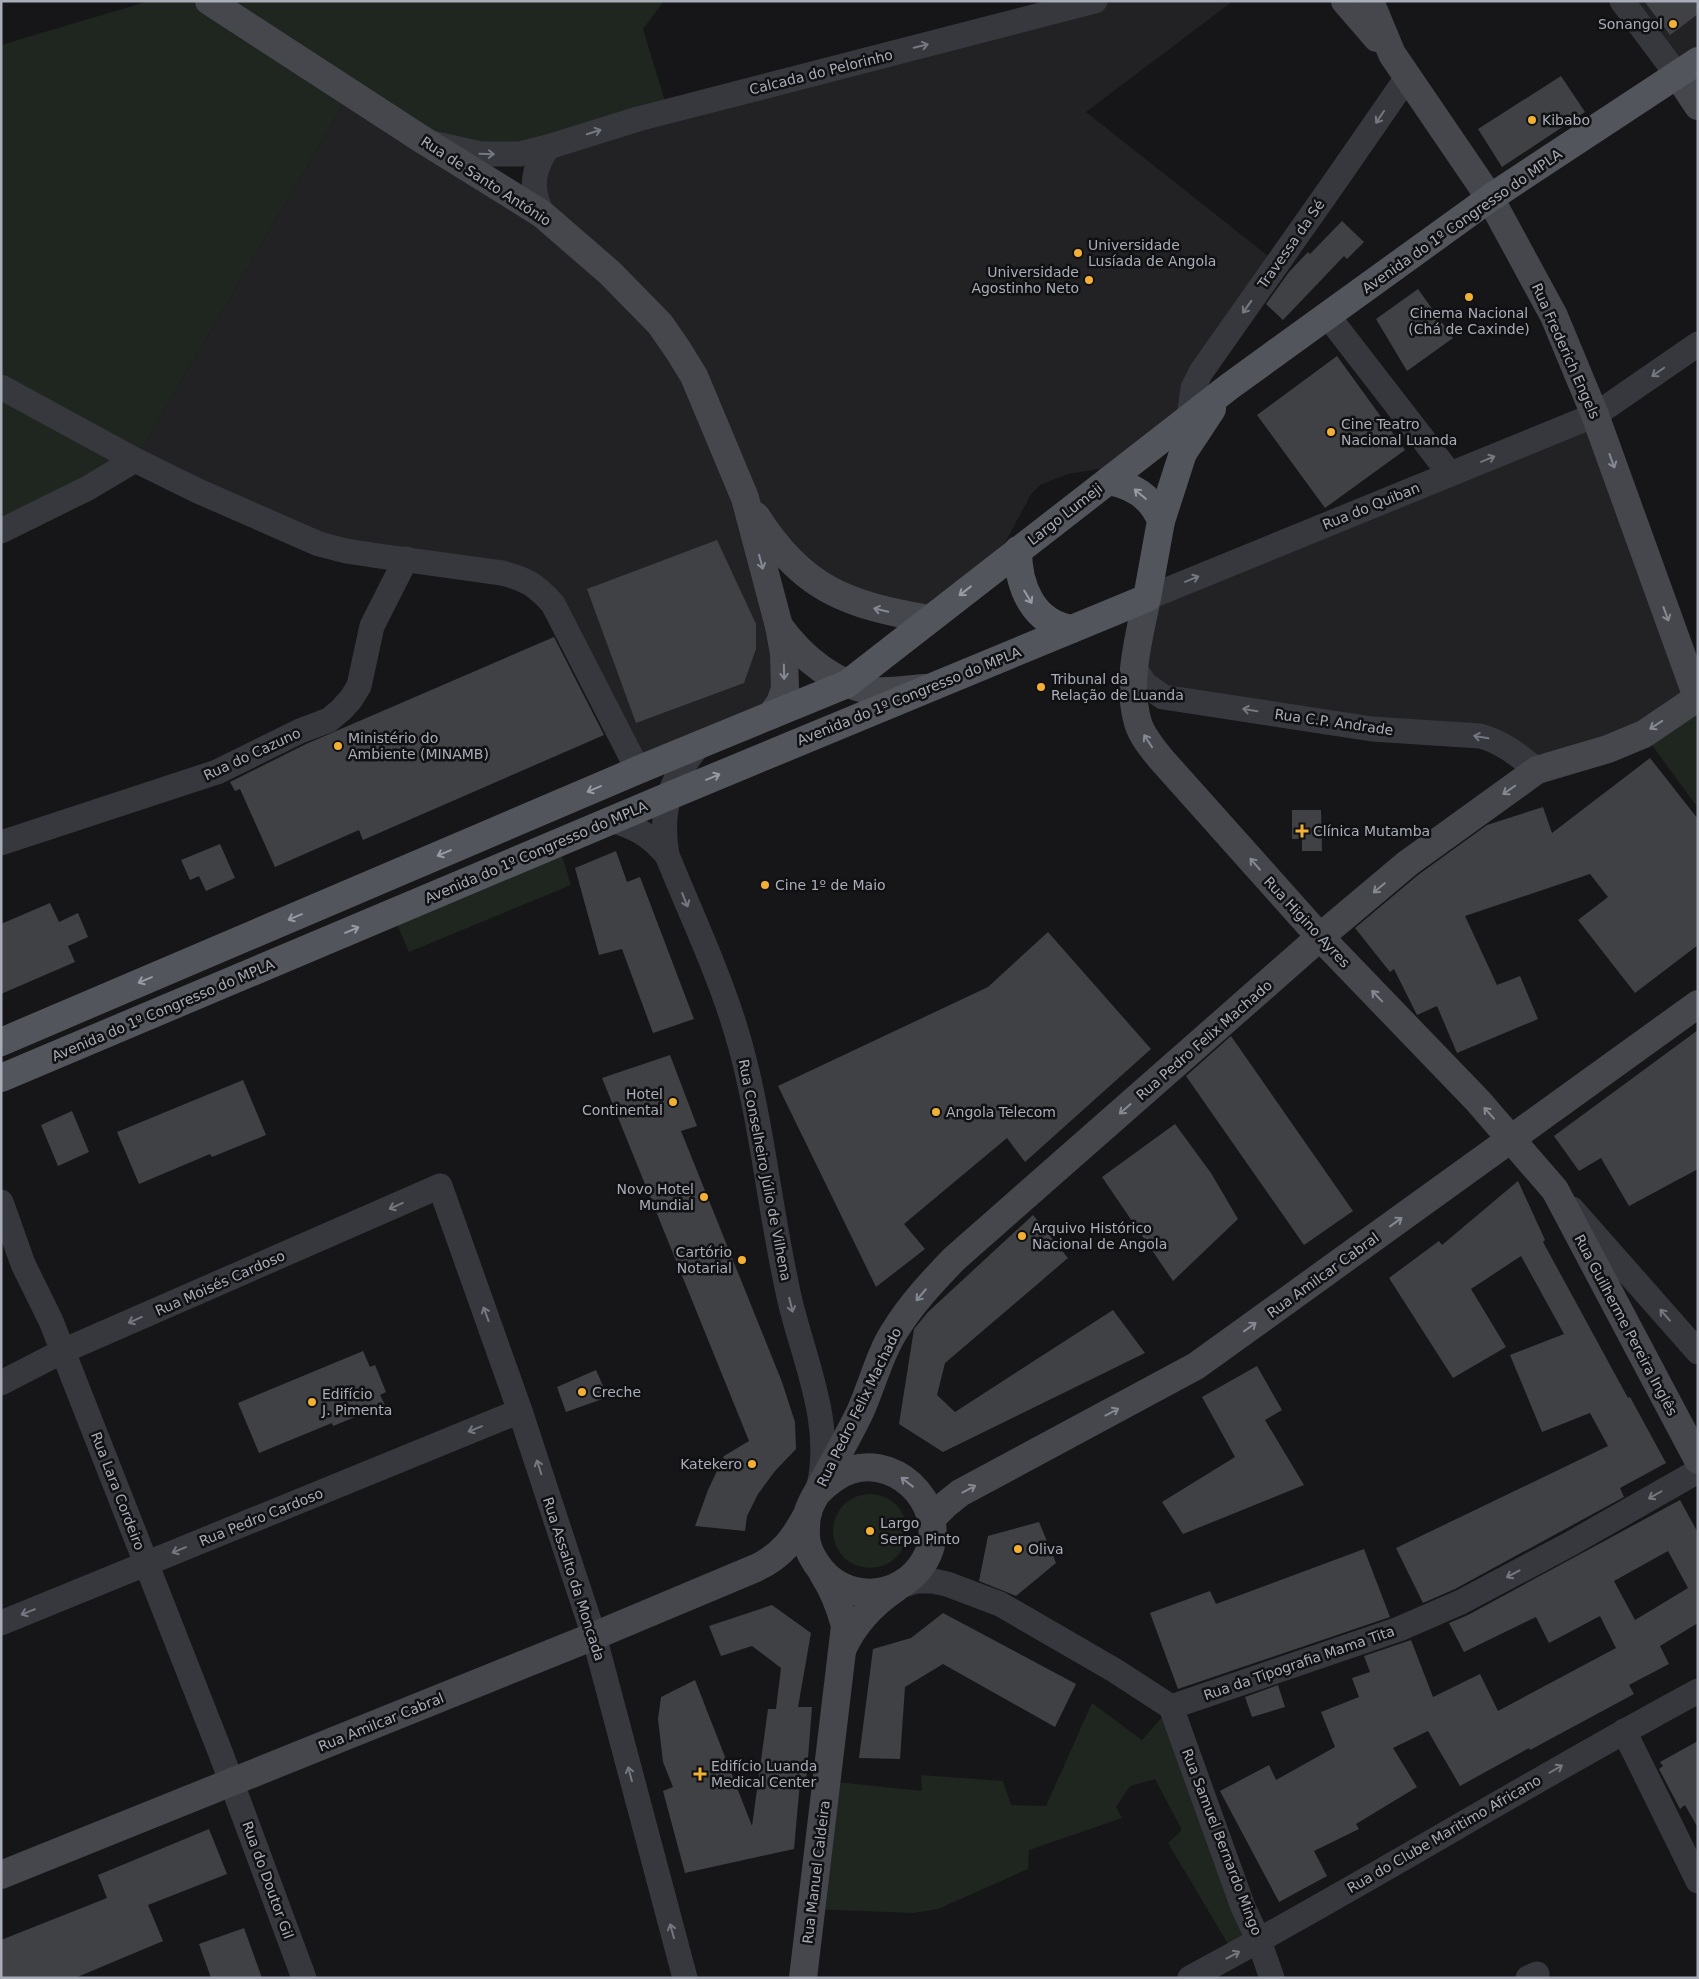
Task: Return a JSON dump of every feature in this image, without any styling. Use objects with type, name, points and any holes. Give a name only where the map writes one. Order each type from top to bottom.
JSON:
[{"type":"main road","name":"Avenida do 1º Congresso do MPLA","points":[[1108,481],[1230,386],[1490,198],[1688,69]]},
{"type":"main road","name":"Avenida do 1º Congresso do MPLA","points":[[1161,521],[1183,453],[1205,419],[1230,386]]},
{"type":"main road","name":"Largo Lumeji","points":[[1072,629],[1064,628],[1048,619],[1035,607],[1025,593],[1019,576],[1018,550],[1108,481],[1123,483],[1143,495],[1158,513],[1161,521]]},
{"type":"main road","points":[[1072,629],[1144,609],[1161,521]]},
{"type":"main road","points":[[1,1042],[638,770],[846,684],[1018,550]]},
{"type":"main road","name":"Avenida do 1º Congresso do MPLA","points":[[1,1078],[925,688],[1072,629]]},
{"type":"street","name":"Rua de Santo António","points":[[209,1],[422,140],[542,214],[610,273],[660,324],[694,376],[745,498],[784,653],[785,688],[780,703],[771,715]]},
{"type":"street","name":"Calcada do Pelorinho","points":[[422,140],[481,154],[520,154],[638,119],[1095,1]]},
{"type":"street","points":[[1345,1],[1392,54]]},
{"type":"street","name":"Rua Frederich Engels","points":[[1370,1],[1392,54],[1490,198],[1554,316],[1595,415],[1697,699]]},
{"type":"street","points":[[1622,1],[1688,69],[1698,106]]},
{"type":"street","name":"Travessa da Sé","points":[[1189,417],[1193,388],[1201,372],[1408,76]]},
{"type":"street","points":[[542,214],[535,197],[534,183],[538,165],[548,147]]},
{"type":"street","points":[[1328,315],[1450,474]]},
{"type":"street","name":"Rua do Quiban","points":[[1144,609],[1450,474],[1595,415],[1698,344]]},
{"type":"street","points":[[1,388],[135,460],[198,491],[319,544],[346,551],[502,573],[522,578],[542,591],[553,604],[638,770]]},
{"type":"street","points":[[1,531],[88,488],[135,460]]},
{"type":"street","name":"Rua de Santo António","points":[[745,498],[767,534],[781,551],[796,568],[815,581],[838,595],[861,605],[896,614],[929,619]]},
{"type":"street","name":"Rua do Cazuno","points":[[1,843],[217,772],[300,731],[329,720],[351,699],[359,686],[372,626],[377,612],[406,559]]},
{"type":"street","name":"Rua Higino Ayres","points":[[1144,609],[1134,667],[1134,696],[1139,724],[1146,740],[1320,937],[1512,1139],[1555,1190]]},
{"type":"street","name":"Rua de Santo António","points":[[778,626],[791,642],[822,670],[846,684],[878,691],[925,688]]},
{"type":"street","name":"Rua C.P. Andrade","points":[[1134,667],[1145,684],[1163,697],[1372,729],[1480,736],[1496,740],[1508,747],[1537,770]]},
{"type":"street","name":"Rua Pedro Felix Machado","points":[[760,1566],[779,1554],[796,1536],[860,1412],[892,1334],[920,1294],[954,1259],[1320,937],[1408,863],[1537,770],[1608,749],[1644,734],[1697,699]]},
{"type":"street","name":"Rua Conselheiro Júlio de Vilhena","points":[[666,855],[663,823],[668,796],[675,779],[699,745]]},
{"type":"street","name":"Rua Conselheiro Júlio de Vilhena","points":[[612,820],[642,832],[656,842],[666,855],[728,1005],[744,1062],[767,1165],[774,1223],[791,1305],[820,1409],[823,1449],[822,1470],[812,1503]]},
{"type":"street","name":"Rua Amilcar Cabral","points":[[931,1529],[944,1506],[960,1493],[1196,1366],[1698,1004]]},
{"type":"street","name":"Rua Moisés Cardoso","points":[[1,1383],[63,1351],[440,1186]]},
{"type":"street","name":"Rua Assalto da Moncada","points":[[440,1186],[520,1411],[594,1636],[686,1978]]},
{"type":"street","points":[[1555,1190],[1698,1352]]},
{"type":"street","name":"Rua Guilherme Pereira Inglês","points":[[1555,1190],[1698,1460]]},
{"type":"street","name":"Rua Lara Cordeiro","points":[[1,1202],[23,1264],[51,1321],[232,1782]]},
{"type":"street","name":"Rua Pedro Cardoso","points":[[1,1623],[520,1411]]},
{"type":"street","points":[[962,1589],[946,1575],[936,1558],[924,1500],[912,1484],[894,1472],[873,1467],[852,1469],[832,1478],[812,1503],[806,1534],[810,1555],[822,1572],[838,1585],[857,1592],[877,1593],[916,1582],[933,1581],[962,1589],[1000,1604],[1114,1670],[1171,1707]]},
{"type":"street","name":"Rua da Tipografia Mama Tita","points":[[1171,1707],[1399,1629],[1461,1602],[1570,1544],[1698,1471]]},
{"type":"street","points":[[897,1587],[911,1577],[926,1559],[931,1529]]},
{"type":"street","points":[[760,1566],[792,1563],[822,1572]]},
{"type":"street","name":"Rua Amilcar Cabral","points":[[1,1875],[594,1636],[760,1566]]},
{"type":"street","name":"Rua Manuel Caldeira","points":[[803,1978],[845,1626],[834,1590],[822,1572]]},
{"type":"street","name":"Rua Manuel Caldeira","points":[[843,1648],[852,1629],[865,1613],[879,1599],[897,1587]]},
{"type":"street","name":"Rua do Clube Maritimo Africano","points":[[1190,1978],[1259,1941],[1624,1730],[1698,1691]]},
{"type":"street","name":"Rua Samuel Bernardo Mingo","points":[[1171,1707],[1243,1907],[1259,1941],[1272,1978]]},
{"type":"street","points":[[1624,1730],[1698,1881]]},
{"type":"street","name":"Rua do Doutor Gil","points":[[232,1782],[304,1978]]},
{"type":"shaded area","points":[[149,1],[664,1],[643,29],[668,111],[481,154],[350,93],[135,460],[1,531],[1,45]]},
{"type":"shaded area","points":[[1108,1],[1233,1],[1086,112],[1277,263],[1189,417],[1111,467],[1068,474],[1040,485],[1031,494],[996,560],[929,619],[850,601],[745,498],[780,703],[638,770],[542,591],[379,556],[135,460],[350,93],[541,213],[541,158],[995,28]]},
{"type":"shaded area","points":[[1622,1],[1698,1],[1698,62],[1678,76]]},
{"type":"shaded area","points":[[1595,415],[1697,698],[1537,770],[1508,747],[1145,684],[1147,598]]},
{"type":"shaded area","points":[[1698,700],[1698,808],[1644,734]]},
{"type":"shaded area","points":[[558,843],[571,885],[409,952],[392,913]]},
{"type":"shaded area","points":[[863,1494],[877,1494],[891,1500],[901,1510],[907,1524],[907,1538],[901,1552],[891,1562],[877,1568],[863,1568],[849,1562],[839,1552],[833,1538],[833,1524],[839,1510],[849,1500]]},
{"type":"shaded area","points":[[1092,1703],[1142,1740],[1171,1707],[1259,1941],[1234,1954],[1168,1843],[1182,1830],[1155,1779],[1130,1786],[1116,1807],[1122,1818],[1029,1850],[1028,1869],[938,1909],[913,1913],[812,1909],[827,1781],[922,1791],[921,1775],[1003,1781],[1011,1805],[1046,1806]]},
{"type":"building","name":"Sonangol","points":[[1644,1],[1698,1],[1698,14],[1670,35]]},
{"type":"building","name":"Kibabo","points":[[1561,76],[1585,112],[1502,167],[1478,129]]},
{"type":"building","points":[[1342,221],[1364,242],[1347,259],[1344,256],[1283,320],[1266,304],[1289,272],[1308,252],[1310,254]]},
{"type":"building","points":[[1418,289],[1453,338],[1407,371],[1376,319]]},
{"type":"building","name":"Cine Teatro Nacional Luanda","points":[[1337,356],[1405,450],[1325,508],[1257,415]]},
{"type":"building","points":[[717,540],[756,624],[756,649],[744,683],[636,723],[587,589]]},
{"type":"building","points":[[554,637],[604,735],[363,840],[359,830],[275,867],[240,789],[235,791],[230,782],[306,744]]},
{"type":"building","points":[[1650,758],[1698,819],[1698,945],[1635,993],[1578,920],[1608,897],[1590,874],[1465,916],[1497,985],[1520,976],[1538,1019],[1457,1053],[1437,1006],[1417,1015],[1394,969],[1390,972],[1355,928],[1418,875],[1487,825],[1543,807],[1552,833]]},
{"type":"building","name":"Clínica Mutamba","points":[[1292,810],[1321,810],[1322,851],[1302,851],[1302,839],[1292,839]]},
{"type":"building","points":[[220,844],[235,878],[206,891],[199,876],[190,880],[181,860]]},
{"type":"building","points":[[616,851],[627,882],[640,877],[694,1019],[653,1033],[622,949],[599,955],[575,868]]},
{"type":"building","points":[[50,903],[59,922],[78,913],[88,937],[68,946],[75,962],[1,994],[1,924]]},
{"type":"building","name":"Angola Telecom","points":[[1048,932],[1151,1049],[1025,1162],[1007,1138],[904,1224],[925,1249],[876,1287],[778,1086],[988,987]]},
{"type":"building","points":[[1698,1030],[1698,1169],[1629,1206],[1601,1158],[1579,1171],[1554,1136]]},
{"type":"building","points":[[1231,1036],[1353,1211],[1304,1245],[1186,1076]]},
{"type":"building","points":[[670,1055],[697,1126],[681,1131],[782,1382],[795,1422],[796,1449],[775,1471],[758,1494],[747,1516],[745,1531],[695,1526],[708,1490],[724,1456],[749,1441],[602,1078]]},
{"type":"building","points":[[243,1080],[266,1135],[212,1157],[210,1154],[139,1184],[117,1132]]},
{"type":"building","points":[[72,1111],[89,1152],[58,1166],[41,1125]]},
{"type":"building","points":[[1175,1124],[1211,1173],[1238,1219],[1173,1281],[1102,1177]]},
{"type":"building","points":[[1518,1181],[1545,1240],[1543,1242],[1628,1398],[1630,1397],[1666,1463],[1620,1488],[1624,1497],[1455,1589],[1423,1603],[1396,1548],[1608,1446],[1590,1413],[1542,1432],[1510,1355],[1564,1334],[1521,1256],[1471,1289],[1506,1347],[1453,1378],[1389,1278],[1439,1241],[1442,1245]]},
{"type":"building","points":[[1033,1215],[1068,1258],[945,1363],[937,1395],[955,1412],[1113,1310],[1145,1353],[943,1452],[899,1424],[914,1329],[928,1312]]},
{"type":"building","name":"Edifício J. Pimenta","points":[[363,1351],[370,1367],[375,1365],[386,1392],[380,1395],[385,1405],[333,1426],[332,1423],[259,1453],[238,1403]]},
{"type":"building","points":[[1257,1366],[1282,1410],[1265,1420],[1304,1485],[1183,1534],[1162,1502],[1235,1457],[1202,1397]]},
{"type":"building","name":"Creche","points":[[596,1370],[608,1397],[566,1412],[557,1387]]},
{"type":"building","points":[[1680,1500],[1698,1533],[1698,1623],[1660,1646],[1669,1664],[1629,1685],[1634,1694],[1460,1786],[1428,1731],[1393,1748],[1417,1787],[1356,1824],[1359,1829],[1314,1851],[1327,1876],[1279,1902],[1220,1791],[1269,1765],[1276,1780],[1335,1747],[1321,1712],[1359,1697],[1352,1678],[1370,1672],[1364,1656],[1411,1640],[1433,1697],[1480,1674],[1498,1711],[1616,1648],[1600,1616],[1549,1643],[1536,1617],[1464,1652],[1449,1623],[1468,1615]],"holes":[[[1668,1551],[1688,1588],[1635,1620],[1614,1581]]]},
{"type":"building","name":"Oliva","points":[[1039,1522],[1056,1563],[1016,1596],[979,1581],[988,1536]]},
{"type":"building","points":[[1364,1549],[1390,1617],[1178,1689],[1150,1613],[1210,1591],[1216,1604]]},
{"type":"building","name":"Edifício Luanda Medical Center","points":[[772,1605],[811,1633],[798,1707],[812,1707],[806,1783],[800,1782],[794,1849],[685,1873],[663,1791],[673,1787],[663,1762],[658,1719],[661,1697],[695,1680],[752,1826],[768,1709],[776,1709],[781,1668],[752,1646],[721,1656],[709,1626]]},
{"type":"building","points":[[943,1613],[1076,1684],[1055,1727],[943,1664],[905,1687],[900,1759],[859,1758],[873,1649],[911,1638]]},
{"type":"building","points":[[1278,1685],[1285,1707],[1252,1717],[1245,1697]]},
{"type":"building","points":[[1698,1741],[1698,1828],[1685,1805],[1680,1809],[1659,1769],[1663,1766],[1660,1762]]},
{"type":"building","points":[[209,1829],[227,1874],[148,1905],[163,1941],[75,1978],[1,1978],[1,1940],[107,1898],[98,1875]]},
{"type":"building","points":[[244,1928],[262,1978],[211,1978],[199,1944]]},
{"type":"place","name":"Sonangol","points":[[1673,24]]},
{"type":"place","name":"Kibabo","points":[[1532,120]]},
{"type":"place","name":"Universidade Lusíada de Angola","points":[[1078,253]]},
{"type":"place","name":"Universidade Agostinho Neto","points":[[1089,280]]},
{"type":"place","name":"Cinema Nacional (Chá de Caxinde)","points":[[1469,297]]},
{"type":"place","name":"Cine Teatro Nacional Luanda","points":[[1331,432]]},
{"type":"place","name":"Tribunal da Relação de Luanda","points":[[1041,687]]},
{"type":"place","name":"Ministério do Ambiente (MINAMB)","points":[[338,746]]},
{"type":"place","name":"Clínica Mutamba","points":[[1302,831]]},
{"type":"place","name":"Cine 1º de Maio","points":[[765,885]]},
{"type":"place","name":"Hotel Continental","points":[[673,1102]]},
{"type":"place","name":"Angola Telecom","points":[[936,1112]]},
{"type":"place","name":"Novo Hotel Mundial","points":[[704,1197]]},
{"type":"place","name":"Arquivo Histórico Nacional de Angola","points":[[1022,1236]]},
{"type":"place","name":"Cartório Notarial","points":[[742,1260]]},
{"type":"place","name":"Creche","points":[[582,1392]]},
{"type":"place","name":"Edifício J. Pimenta","points":[[312,1402]]},
{"type":"place","name":"Katekero","points":[[752,1464]]},
{"type":"place","name":"Largo Serpa Pinto","points":[[870,1531]]},
{"type":"place","name":"Oliva","points":[[1018,1549]]},
{"type":"place","name":"Edifício Luanda Medical Center","points":[[700,1774]]}]
